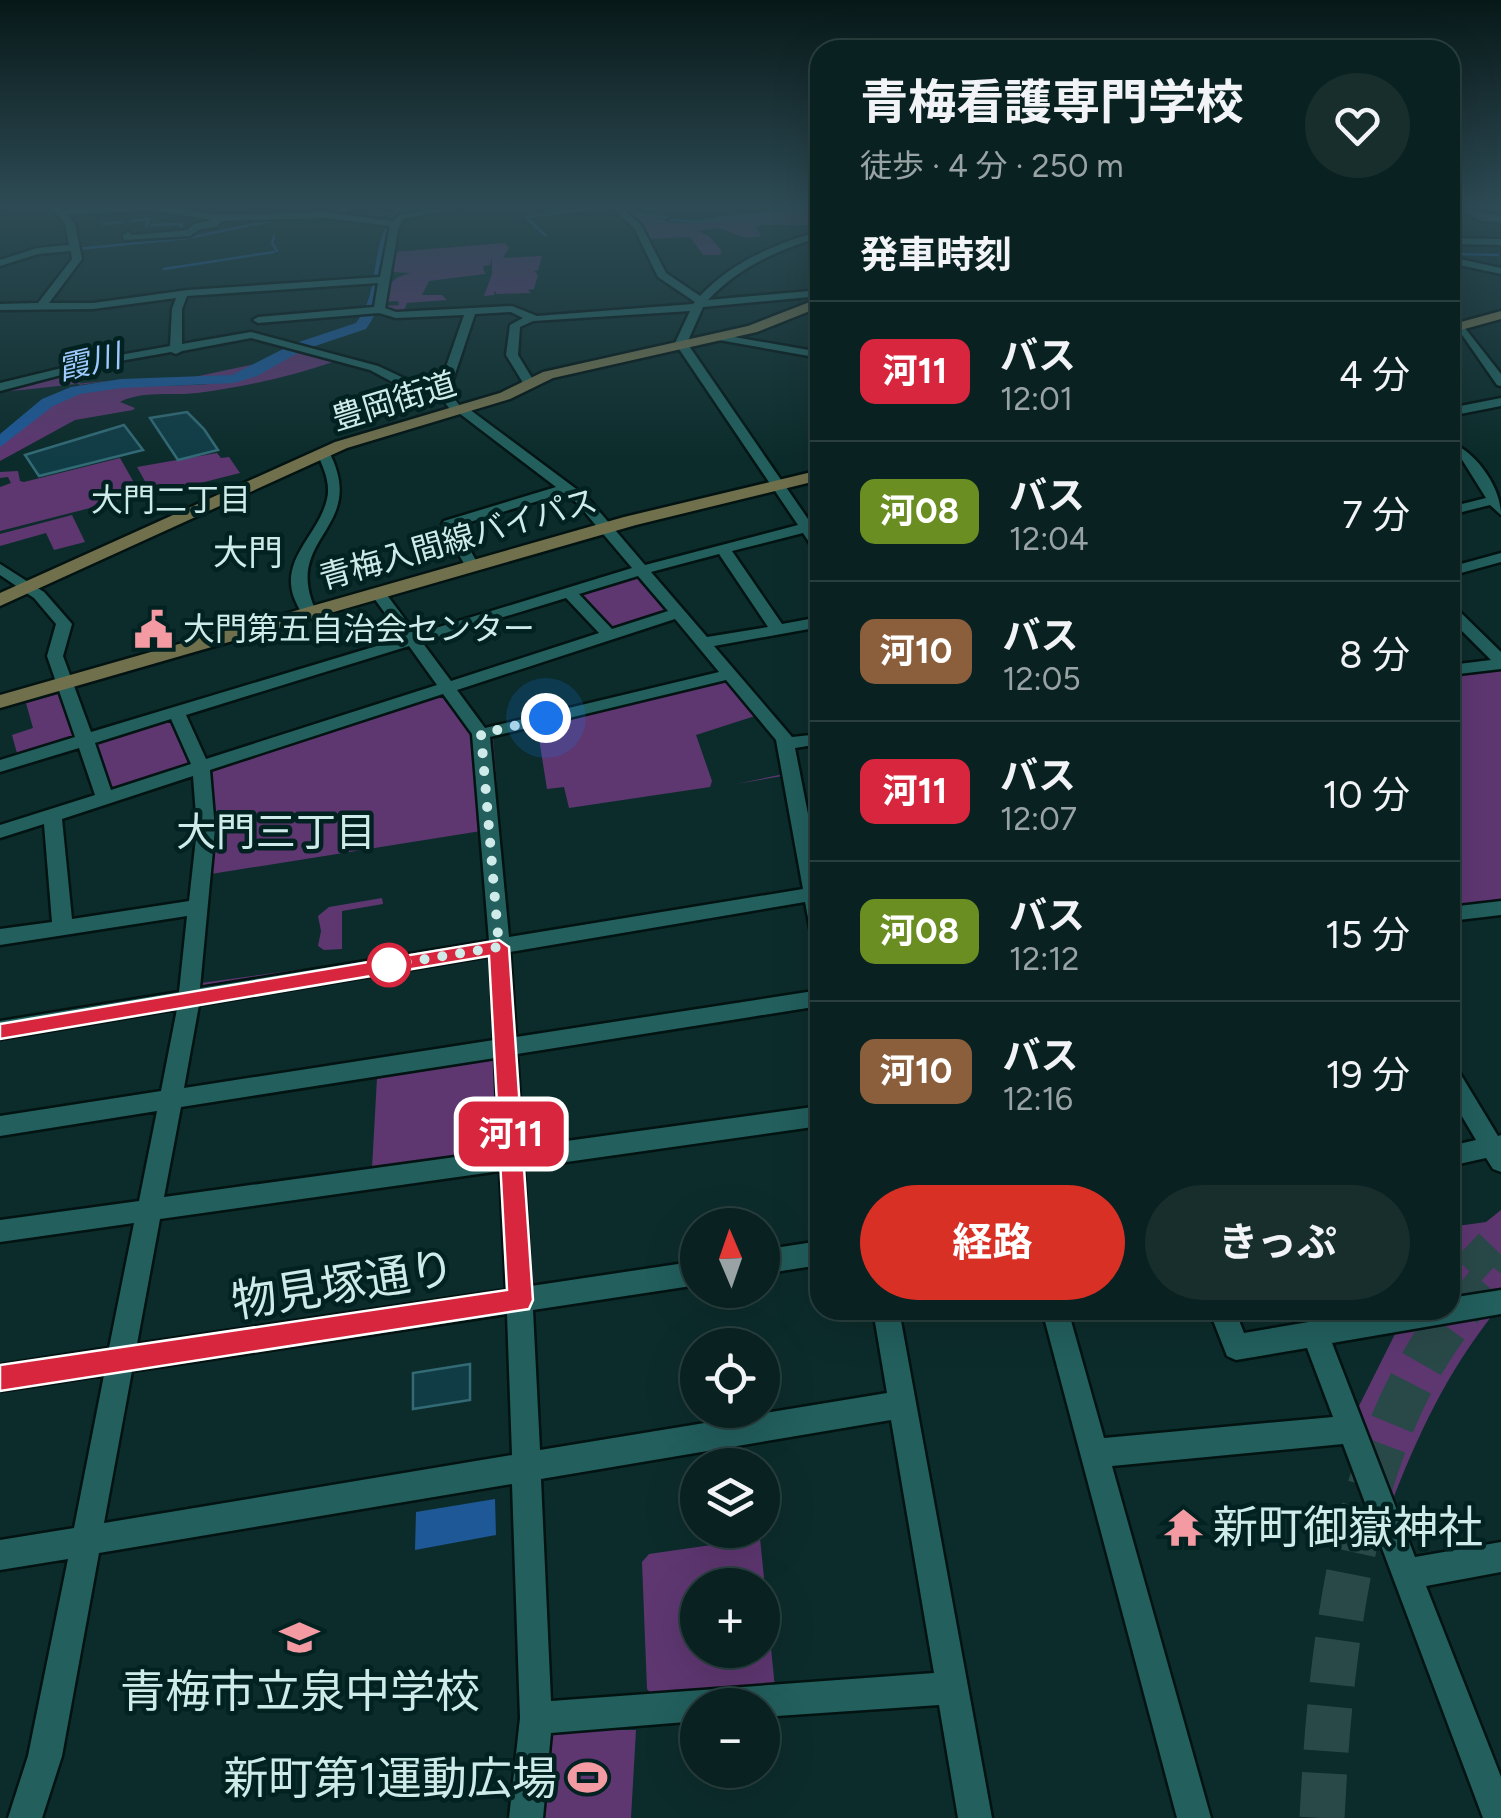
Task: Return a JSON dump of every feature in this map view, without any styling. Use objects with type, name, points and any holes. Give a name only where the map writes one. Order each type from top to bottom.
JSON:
[{"type":"main road","name":"豊岡街道","points":[[0,600],[323,452],[509,394],[529,383],[596,362],[770,324],[810,306]]},
{"type":"main road","points":[[1460,326],[1501,314]]},
{"type":"main road","name":"青梅入間線バイパス","points":[[0,702],[605,528],[810,478]]},
{"type":"street","points":[[42,306],[55,289]]},
{"type":"street","points":[[0,310],[105,305],[184,294],[264,289]]},
{"type":"street","points":[[255,336],[257,303],[264,289]]},
{"type":"street","points":[[373,311],[377,289]]},
{"type":"street","points":[[679,289],[698,304]]},
{"type":"street","points":[[715,289],[698,304],[681,344],[779,485],[810,522]]},
{"type":"street","points":[[176,351],[177,309],[184,294]]},
{"type":"street","points":[[529,383],[512,355],[515,325],[528,319],[810,294]]},
{"type":"street","points":[[258,320],[373,311],[396,315],[512,310],[528,319]]},
{"type":"street","points":[[443,392],[470,312]]},
{"type":"street","points":[[1460,333],[1501,382]]},
{"type":"street","points":[[0,387],[112,359],[255,336],[374,368],[404,383],[443,392],[459,410],[582,500],[788,743],[810,858]]},
{"type":"street","points":[[717,337],[810,353]]},
{"type":"street","points":[[1460,410],[1501,402]]},
{"type":"street","points":[[1460,451],[1466,454],[1498,505],[1460,510]]},
{"type":"street","points":[[310,613],[299,595],[302,554],[334,496],[332,473],[323,452]]},
{"type":"street","points":[[1460,456],[1466,454]]},
{"type":"street","points":[[472,566],[449,524],[566,488]]},
{"type":"street","points":[[0,766],[642,570],[810,527]]},
{"type":"street","points":[[722,549],[778,629]]},
{"type":"street","points":[[1460,569],[1501,558]]},
{"type":"street","points":[[0,568],[39,596],[64,624],[55,656],[105,797]]},
{"type":"street","points":[[569,592],[608,635]]},
{"type":"street","points":[[378,594],[481,734],[499,947],[527,1467],[536,1718],[526,1818]]},
{"type":"street","points":[[0,832],[677,613]]},
{"type":"street","points":[[1460,620],[1501,662]]},
{"type":"street","points":[[703,642],[810,624]]},
{"type":"street","points":[[1460,668],[1501,662]]},
{"type":"street","points":[[481,734],[729,674]]},
{"type":"street","points":[[26,1818],[45,1756],[88,1540],[188,999],[206,828],[201,767],[176,712]]},
{"type":"street","points":[[788,743],[810,740]]},
{"type":"street","points":[[52,815],[63,928]]},
{"type":"street","points":[[0,1030],[810,895]]},
{"type":"street","points":[[0,937],[198,907]]},
{"type":"street","points":[[1460,913],[1501,908]]},
{"type":"street","points":[[0,1126],[810,1000]]},
{"type":"street","points":[[1460,1092],[1498,1152],[1460,1155]]},
{"type":"street","points":[[0,1231],[810,1117]]},
{"type":"street","points":[[780,1260],[810,1255]]},
{"type":"street","name":"物見塚通り","points":[[0,1378],[680,1275]]},
{"type":"street","points":[[1460,1309],[1501,1302]]},
{"type":"street","points":[[888,1320],[975,1818]]},
{"type":"street","points":[[1057,1320],[1194,1818]]},
{"type":"street","points":[[1226,1320],[1236,1347],[1396,1320]]},
{"type":"street","points":[[1315,1334],[1500,1818]]},
{"type":"street","points":[[0,1555],[902,1404]]},
{"type":"street","points":[[1094,1454],[1352,1430]]},
{"type":"street","points":[[1407,1574],[1501,1556]]},
{"type":"street","points":[[780,1700],[952,1688]]},
{"type":"street","points":[[536,1718],[680,1707]]},
{"type":"shaded area","points":[[388,289],[425,289],[422,295],[442,295],[447,300],[407,303],[403,313],[384,310],[383,306],[399,305],[398,301],[384,302]]},
{"type":"shaded area","points":[[487,289],[534,289],[528,290],[531,293],[496,294],[495,290],[494,295],[484,296]]},
{"type":"shaded area","points":[[295,352],[333,362],[231,388],[129,398],[120,402],[133,410],[75,420],[0,461],[0,446],[37,414],[62,399],[101,388],[234,380]]},
{"type":"shaded area","points":[[264,362],[212,379],[138,379],[194,377]]},
{"type":"shaded area","points":[[89,366],[80,384],[0,392],[0,388]]},
{"type":"shaded area","points":[[217,453],[221,458],[229,457],[240,473],[153,495],[149,489],[155,486],[151,481],[146,483],[137,467]]},
{"type":"shaded area","points":[[120,458],[141,495],[0,531],[0,487],[11,483],[8,477],[0,478],[0,472],[18,471],[20,481],[24,482]]},
{"type":"shaded area","points":[[72,515],[85,542],[54,550],[46,533],[0,546],[0,534]]},
{"type":"shaded area","points":[[635,575],[670,610],[612,631],[577,593]]},
{"type":"shaded area","points":[[1501,670],[1501,903],[1460,908],[1460,672]]},
{"type":"shaded area","points":[[723,679],[780,741],[788,775],[736,784],[784,774],[777,742],[755,716],[696,735],[712,781],[710,787],[569,808],[564,787],[547,789],[537,726],[493,738],[497,785],[493,785],[489,738],[492,735]]},
{"type":"shaded area","points":[[439,693],[472,736],[481,831],[211,874],[201,983],[334,965],[196,985],[207,771]]},
{"type":"shaded area","points":[[62,694],[77,737],[18,757],[12,735],[33,728],[26,703]]},
{"type":"shaded area","points":[[173,719],[193,764],[111,792],[93,741]]},
{"type":"shaded area","points":[[382,898],[383,904],[342,911],[342,949],[324,950],[318,946],[318,916],[329,907]]},
{"type":"shaded area","points":[[491,1056],[496,1060],[500,1149],[495,1155],[378,1172],[372,1168],[377,1078],[383,1073]]},
{"type":"shaded area","points":[[1501,1210],[1501,1294],[1460,1300],[1460,1226],[1486,1222]]},
{"type":"shaded area","points":[[1495,1312],[1435,1405],[1390,1507],[1355,1414],[1398,1328]]},
{"type":"shaded area","points":[[691,1548],[761,1548],[763,1568],[680,1568],[680,1668],[773,1668],[775,1688],[680,1688],[680,1695],[654,1697],[647,1689],[642,1562],[649,1554]]},
{"type":"shaded area","name":"新町第1運動広場","points":[[551,1730],[636,1730],[631,1818],[537,1818]]},
{"type":"water","points":[[495,1499],[496,1535],[415,1550],[416,1512]]},
{"type":"building","points":[[187,412],[218,450],[178,460],[150,418]]},
{"type":"building","points":[[124,425],[143,450],[39,476],[25,455]]},
{"type":"building","points":[[470,1364],[470,1400],[413,1409],[413,1373]]},
{"type":"waterway","name":"霞川","points":[[0,442],[47,402],[76,390],[121,383],[212,382],[252,373],[298,347],[361,326],[370,315],[377,289]]},
{"type":"tunnel","points":[[1468,1270],[1501,1235]]},
{"type":"tunnel","points":[[1461,1308],[1501,1261]]},
{"type":"tunnel","points":[[1460,1309],[1463,1305]]},
{"type":"tunnel","points":[[1322,1818],[1332,1687],[1354,1549],[1395,1417],[1425,1357],[1452,1320]]},
{"type":"bus line","name":"河11","points":[[0,1030],[499,947],[520,1300],[0,1378]]},
{"type":"place","name":"大門第五自治会センター","points":[[153,629]]},
{"type":"place","name":"新町御嶽神社","points":[[1183,1527]]},
{"type":"place","name":"青梅市立泉中学校","points":[[300,1638]]},
{"type":"place","name":"新町第1運動広場","points":[[587,1778]]},
{"type":"district","name":"大門二丁目","points":[[171,500]]},
{"type":"district","name":"大門","points":[[248,553]]},
{"type":"district","name":"大門三丁目","points":[[276,832]]},
{"type":"route","points":[[389,965],[499,947],[481,734],[546,718]]}]
